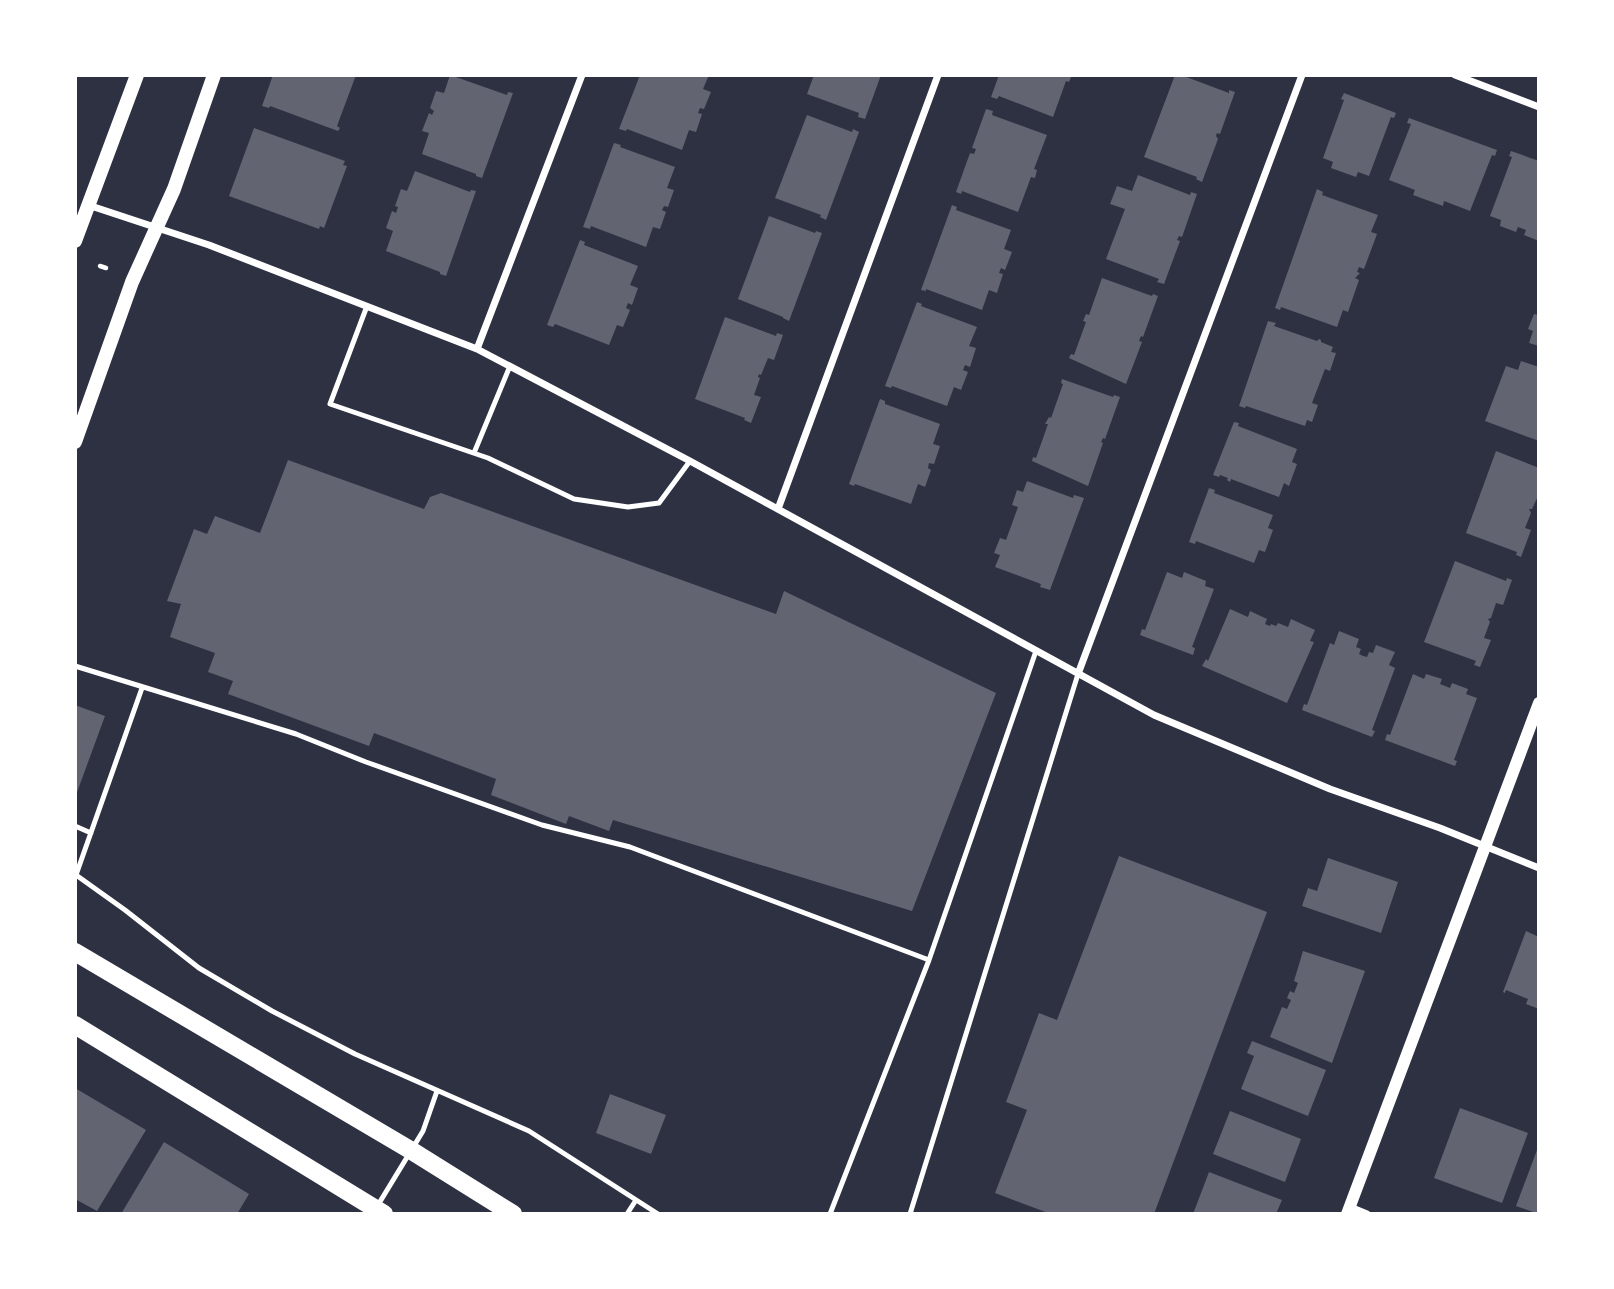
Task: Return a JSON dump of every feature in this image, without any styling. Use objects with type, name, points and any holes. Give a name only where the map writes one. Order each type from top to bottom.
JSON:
[{"type":"main road","points":[[75,241],[137,75]]},
{"type":"main road","points":[[75,442],[132,282],[174,189],[214,75]]},
{"type":"main road","points":[[75,952],[412,1151],[513,1214]]},
{"type":"main road","points":[[75,1025],[380,1211]]},
{"type":"street","points":[[477,349],[582,75]]},
{"type":"street","points":[[778,509],[938,75]]},
{"type":"street","points":[[1078,674],[1302,75]]},
{"type":"street","points":[[1455,75],[1539,107]]},
{"type":"street","points":[[88,205],[209,244],[477,349],[690,461],[1154,715],[1330,789],[1539,868]]},
{"type":"street","points":[[1367,1214],[1348,1210],[1539,703]]},
{"type":"lane","points":[[367,306],[330,404],[474,453],[574,499],[628,507],[659,503],[690,461]]},
{"type":"lane","points":[[474,453],[510,366]]},
{"type":"lane","points":[[830,1214],[929,960],[1036,651]]},
{"type":"lane","points":[[75,666],[296,734],[542,825],[630,847],[929,960]]},
{"type":"lane","points":[[910,1214],[1078,674]]},
{"type":"lane","points":[[142,688],[76,875],[199,968],[272,1011],[355,1054],[530,1130],[658,1214]]},
{"type":"lane","points":[[75,826],[91,833]]},
{"type":"lane","points":[[380,1211],[423,1131],[437,1091]]},
{"type":"lane","points":[[627,1214],[636,1199]]},
{"type":"path","points":[[100,265],[106,268]]},
{"type":"building","points":[[273,75],[356,75],[337,126],[340,128],[338,131],[270,106],[262,106]]},
{"type":"building","points":[[450,75],[507,95],[508,92],[513,93],[482,178],[422,154],[429,133],[422,131],[429,113],[432,115],[434,111],[430,108],[436,91],[444,93]]},
{"type":"building","points":[[640,75],[709,75],[703,89],[711,92],[704,109],[700,108],[698,113],[702,114],[696,132],[689,130],[682,150],[627,129],[619,129]]},
{"type":"building","points":[[814,75],[881,75],[865,119],[858,117],[859,113],[807,94]]},
{"type":"building","points":[[999,75],[1072,75],[1069,82],[1066,81],[1053,117],[999,96],[997,99],[991,97]]},
{"type":"building","points":[[1175,75],[1229,93],[1229,90],[1235,92],[1220,134],[1217,133],[1218,139],[1202,182],[1196,179],[1197,177],[1144,157]]},
{"type":"building","points":[[1344,93],[1396,113],[1394,118],[1391,117],[1369,176],[1358,172],[1356,177],[1331,168],[1333,162],[1323,158],[1344,100],[1341,99]]},
{"type":"building","points":[[986,109],[993,111],[992,115],[1047,135],[1034,169],[1037,170],[1035,178],[1031,177],[1018,212],[962,191],[961,194],[956,192],[970,153],[974,154],[976,149],[972,148]]},
{"type":"building","points":[[807,115],[852,132],[853,129],[859,132],[826,220],[820,217],[821,215],[775,198]]},
{"type":"building","points":[[1409,118],[1497,150],[1495,156],[1492,155],[1470,211],[1444,201],[1443,206],[1413,195],[1415,190],[1389,180],[1411,124],[1407,123]]},
{"type":"building","points":[[254,128],[345,161],[343,165],[347,166],[324,228],[320,226],[319,229],[229,196]]},
{"type":"building","points":[[614,143],[675,167],[667,188],[674,190],[668,207],[664,206],[662,210],[666,212],[660,229],[653,227],[646,247],[591,226],[590,229],[583,227]]},
{"type":"building","points":[[1511,151],[1539,161],[1539,241],[1524,235],[1526,230],[1518,227],[1516,232],[1500,226],[1501,220],[1490,216],[1512,157],[1509,156]]},
{"type":"building","points":[[415,171],[470,192],[476,191],[446,276],[386,251],[393,231],[386,228],[392,211],[396,213],[398,207],[395,206],[401,189],[407,191]]},
{"type":"building","points":[[1138,175],[1190,195],[1191,192],[1197,194],[1182,237],[1179,236],[1177,240],[1180,241],[1164,284],[1157,282],[1159,279],[1106,259],[1125,209],[1110,204],[1117,186],[1132,191]]},
{"type":"building","points":[[1317,189],[1323,192],[1322,195],[1378,215],[1371,232],[1377,234],[1364,269],[1359,267],[1357,272],[1360,273],[1355,278],[1359,280],[1348,312],[1343,310],[1337,327],[1281,307],[1280,310],[1275,308]]},
{"type":"building","points":[[952,205],[957,207],[956,210],[1011,230],[1004,249],[1012,252],[1005,270],[1001,268],[999,273],[1003,274],[997,293],[989,290],[982,310],[926,289],[921,290]]},
{"type":"building","points":[[769,216],[815,233],[822,233],[789,321],[738,299]]},
{"type":"building","points":[[580,240],[585,242],[584,245],[638,266],[630,285],[638,288],[632,305],[628,303],[626,308],[630,310],[623,327],[617,325],[609,345],[555,324],[553,327],[547,325]]},
{"type":"building","points":[[1102,278],[1158,296],[1143,337],[1141,336],[1139,341],[1142,342],[1126,384],[1069,358],[1071,354],[1074,355],[1086,322],[1083,321],[1086,314],[1089,315]]},
{"type":"building","points":[[917,302],[922,304],[921,306],[977,327],[969,346],[976,348],[970,367],[965,365],[963,370],[968,372],[961,390],[954,387],[947,406],[892,386],[885,386]]},
{"type":"building","points":[[1534,314],[1539,315],[1539,346],[1529,343],[1533,331],[1528,329]]},
{"type":"building","points":[[725,317],[776,336],[777,333],[783,335],[774,360],[768,358],[761,375],[759,374],[754,395],[761,397],[751,423],[744,420],[745,418],[695,399]]},
{"type":"building","points":[[1268,321],[1276,323],[1274,326],[1317,341],[1319,339],[1333,347],[1331,352],[1336,353],[1330,371],[1325,369],[1312,403],[1318,405],[1312,422],[1307,420],[1305,426],[1239,406]]},
{"type":"building","points":[[1521,361],[1539,367],[1539,441],[1485,421],[1506,366],[1518,370]]},
{"type":"building","points":[[1062,379],[1120,397],[1105,439],[1101,442],[1103,443],[1088,486],[1032,461],[1033,457],[1036,458],[1048,424],[1045,424],[1049,417],[1051,418],[1063,384]]},
{"type":"building","points":[[880,399],[885,401],[885,404],[940,424],[933,444],[940,446],[934,464],[929,463],[928,468],[931,470],[925,487],[918,484],[911,504],[849,484]]},
{"type":"building","points":[[1234,422],[1239,423],[1238,426],[1297,449],[1292,462],[1297,464],[1289,486],[1284,483],[1279,497],[1231,479],[1230,482],[1228,478],[1220,475],[1213,475]]},
{"type":"building","points":[[1496,451],[1539,468],[1539,494],[1532,509],[1529,509],[1531,513],[1525,528],[1531,530],[1521,557],[1516,555],[1517,552],[1466,533]]},
{"type":"building","points":[[288,460],[424,509],[430,497],[441,493],[776,614],[784,591],[996,693],[912,911],[613,820],[609,831],[569,816],[566,824],[491,795],[496,779],[374,733],[369,746],[228,694],[233,681],[208,672],[215,653],[170,637],[181,604],[167,601],[194,529],[207,534],[215,516],[260,533]]},
{"type":"building","points":[[1027,481],[1073,498],[1074,495],[1084,498],[1050,590],[995,567],[1000,555],[994,553],[1000,538],[1006,540],[1018,507],[1012,505],[1017,490],[1023,492]]},
{"type":"building","points":[[1209,488],[1215,490],[1214,493],[1273,515],[1268,528],[1273,530],[1265,552],[1259,550],[1254,563],[1196,541],[1195,544],[1189,542]]},
{"type":"building","points":[[1455,561],[1506,581],[1507,578],[1512,580],[1503,605],[1496,603],[1491,618],[1488,619],[1490,622],[1484,638],[1491,640],[1480,667],[1474,665],[1476,661],[1424,642]]},
{"type":"building","points":[[1167,572],[1182,578],[1184,572],[1206,581],[1205,586],[1214,589],[1192,647],[1195,648],[1193,655],[1140,635],[1142,629],[1145,630]]},
{"type":"building","points":[[1230,609],[1248,617],[1250,611],[1267,619],[1265,624],[1270,626],[1276,626],[1278,623],[1288,627],[1291,619],[1315,630],[1310,641],[1314,642],[1287,703],[1202,666],[1206,659],[1208,661]]},
{"type":"building","points":[[1339,631],[1359,639],[1356,647],[1361,649],[1359,654],[1363,656],[1367,657],[1369,652],[1373,653],[1376,645],[1395,652],[1389,665],[1395,668],[1372,730],[1375,731],[1372,737],[1302,710],[1304,704],[1307,705],[1330,643],[1334,645]]},
{"type":"building","points":[[1413,674],[1424,679],[1426,674],[1442,679],[1440,684],[1450,688],[1452,683],[1468,689],[1466,694],[1477,698],[1454,760],[1457,761],[1455,766],[1385,740],[1387,734],[1390,735]]},
{"type":"building","points":[[75,705],[105,716],[76,795],[75,794]]},
{"type":"building","points":[[1119,856],[1267,912],[1154,1214],[1051,1214],[995,1193],[1027,1110],[1006,1102],[1039,1013],[1057,1020]]},
{"type":"building","points":[[1328,858],[1398,882],[1381,933],[1302,906],[1308,888],[1317,891]]},
{"type":"building","points":[[1526,931],[1539,937],[1539,1009],[1526,1004],[1528,999],[1506,990],[1503,992]]},
{"type":"building","points":[[1303,951],[1365,971],[1332,1063],[1270,1037],[1282,1007],[1287,1009],[1291,1000],[1287,998],[1290,991],[1294,993],[1298,983],[1294,981]]},
{"type":"building","points":[[1252,1041],[1326,1070],[1308,1116],[1241,1089],[1254,1056],[1247,1053]]},
{"type":"building","points":[[75,1088],[146,1130],[97,1211],[75,1199]]},
{"type":"building","points":[[610,1094],[666,1115],[651,1154],[596,1133]]},
{"type":"building","points":[[1460,1108],[1528,1133],[1502,1203],[1434,1178]]},
{"type":"building","points":[[1230,1111],[1301,1139],[1285,1182],[1213,1154]]},
{"type":"building","points":[[164,1142],[249,1194],[237,1214],[121,1214]]},
{"type":"building","points":[[1539,1150],[1539,1214],[1516,1206]]},
{"type":"building","points":[[1209,1172],[1282,1200],[1276,1214],[1193,1214]]}]
